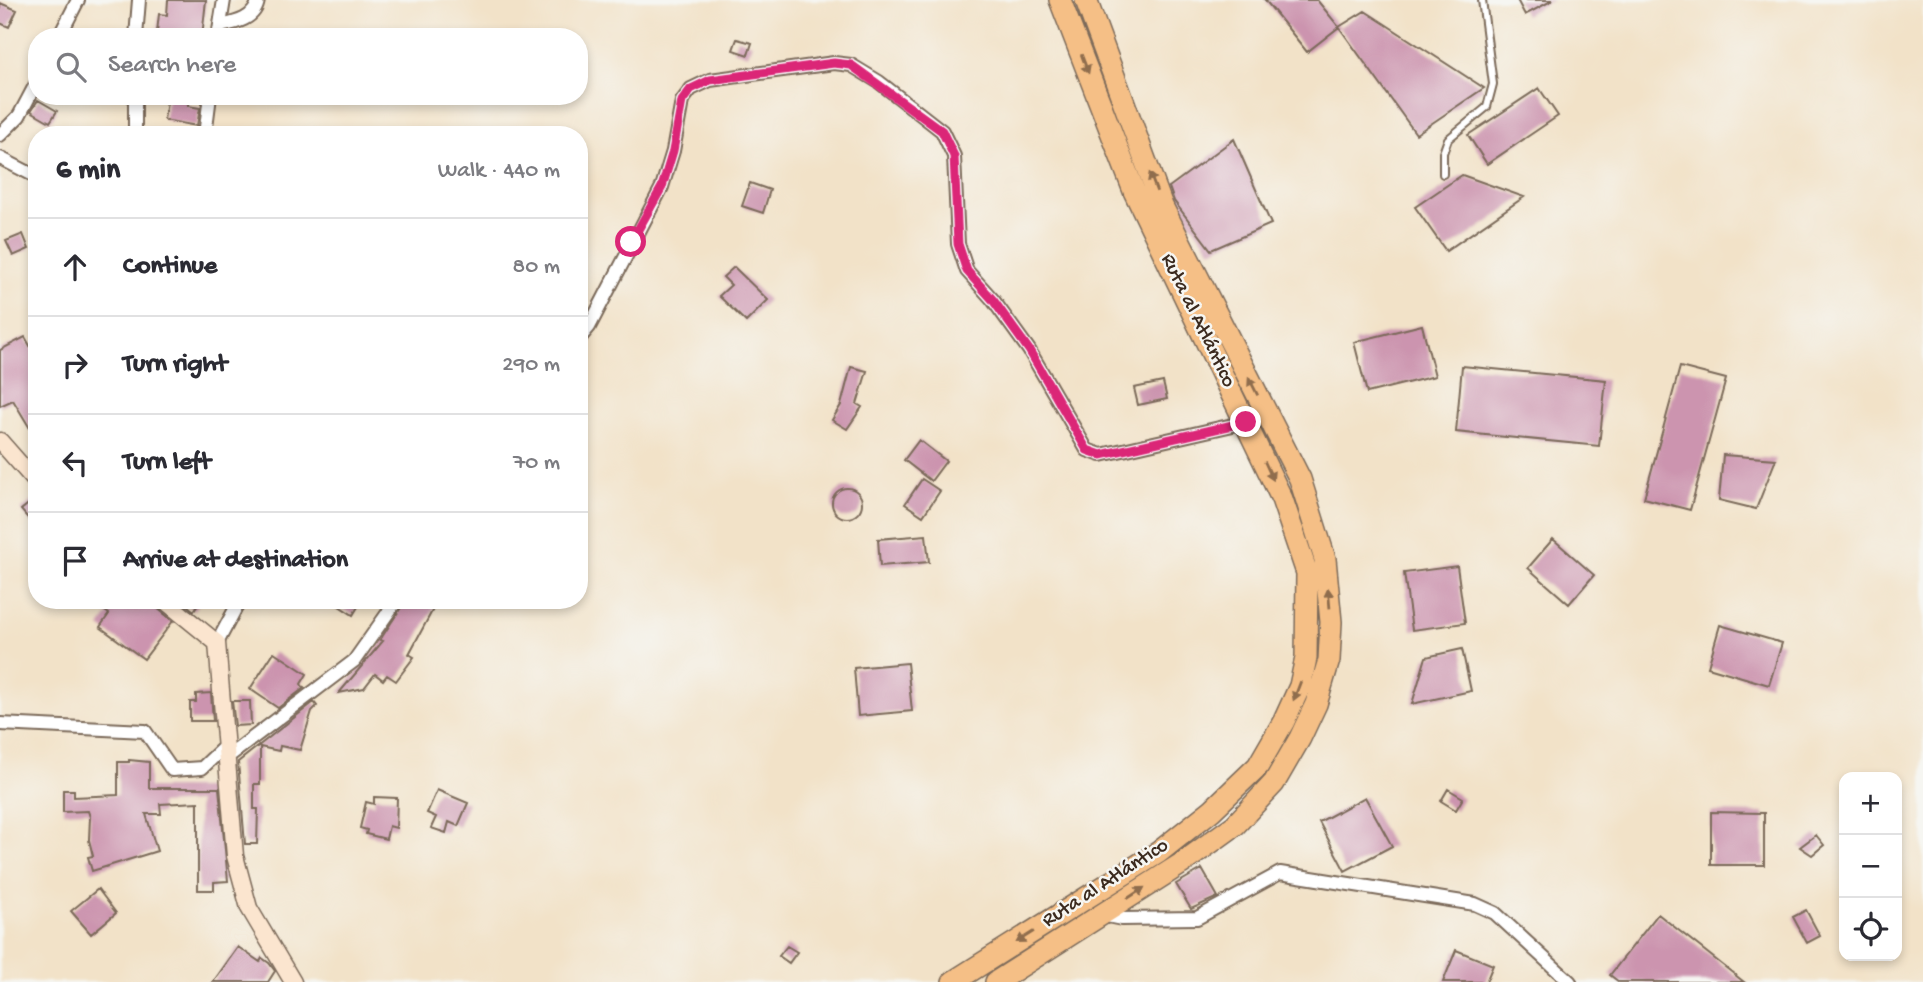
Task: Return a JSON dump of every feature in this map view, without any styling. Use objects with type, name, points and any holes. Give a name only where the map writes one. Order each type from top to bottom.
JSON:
[{"type":"highway","name":"Ruta al Atlántico","points":[[953,982],[1158,852],[1191,827],[1258,766],[1284,721],[1300,686],[1306,658],[1307,573],[1282,499],[1134,191],[1060,0]]},
{"type":"highway","name":"Ruta al Atlántico","points":[[996,982],[1236,825],[1274,783],[1300,738],[1316,704],[1329,660],[1331,622],[1325,559],[1300,479],[1162,205],[1086,0]]},
{"type":"street","points":[[64,28],[78,0]]},
{"type":"street","points":[[137,28],[139,0]]},
{"type":"street","points":[[220,28],[224,0]]},
{"type":"street","points":[[226,28],[249,16],[257,7],[258,0]]},
{"type":"street","points":[[588,328],[662,187],[673,151],[682,101],[691,89],[710,80],[834,63],[851,65],[879,82],[942,131],[954,156],[958,244],[967,271],[993,300],[1029,350],[1087,450],[1101,455],[1246,422]]},
{"type":"street","points":[[0,135],[19,116],[28,99]]},
{"type":"street","points":[[135,105],[135,126]]},
{"type":"street","points":[[206,126],[209,105]]},
{"type":"street","points":[[0,158],[28,172]]},
{"type":"street","points":[[0,441],[28,473]]},
{"type":"street","points":[[175,609],[217,643]]},
{"type":"street","points":[[235,609],[217,643],[224,753],[235,856],[248,908],[293,982]]},
{"type":"street","points":[[0,724],[145,731],[172,770],[202,768],[354,661],[391,609]]},
{"type":"street","points":[[1102,915],[1122,919],[1197,918],[1280,873],[1475,904],[1495,913],[1570,982]]},
{"type":"lane","points":[[1443,174],[1443,153],[1448,139],[1487,107],[1493,84],[1482,0]]},
{"type":"building","points":[[168,0],[206,0],[203,28],[157,28],[159,14],[167,15]]},
{"type":"building","points":[[1265,0],[1317,0],[1339,27],[1307,52]]},
{"type":"building","points":[[1517,0],[1553,0],[1525,15]]},
{"type":"building","points":[[0,3],[17,10],[9,27],[0,23]]},
{"type":"building","points":[[1365,11],[1484,88],[1416,134],[1339,27]]},
{"type":"building","points":[[737,39],[752,43],[748,55],[733,50]]},
{"type":"building","points":[[1539,88],[1558,116],[1487,164],[1468,135]]},
{"type":"building","points":[[35,105],[47,105],[57,111],[50,122],[31,111]]},
{"type":"building","points":[[166,105],[200,108],[197,126],[164,120]]},
{"type":"building","points":[[1234,139],[1271,224],[1211,250],[1174,201],[1169,187]]},
{"type":"building","points":[[1462,175],[1524,197],[1446,251],[1415,207]]},
{"type":"building","points":[[750,183],[770,190],[763,213],[742,206]]},
{"type":"building","points":[[23,234],[28,249],[13,256],[6,241]]},
{"type":"building","points":[[734,267],[768,300],[746,322],[719,296],[731,285],[723,277]]},
{"type":"building","points":[[1422,325],[1435,376],[1367,393],[1354,342]]},
{"type":"building","points":[[25,337],[28,342],[28,425],[13,400],[0,406],[0,350]]},
{"type":"building","points":[[1462,366],[1606,380],[1599,446],[1456,432]]},
{"type":"building","points":[[851,367],[867,371],[857,404],[862,407],[847,429],[832,420],[841,405]]},
{"type":"building","points":[[1680,367],[1726,379],[1690,510],[1644,498]]},
{"type":"building","points":[[1163,382],[1167,399],[1138,405],[1134,388]]},
{"type":"building","points":[[919,440],[946,461],[931,481],[904,460]]},
{"type":"building","points":[[1723,455],[1776,459],[1756,509],[1719,500]]},
{"type":"building","points":[[922,479],[940,491],[923,516],[905,504]]},
{"type":"building","points":[[847,488],[858,492],[862,503],[858,514],[847,518],[836,514],[832,503],[836,492]]},
{"type":"building","points":[[28,504],[28,518],[21,510]]},
{"type":"building","points":[[926,535],[929,562],[880,566],[878,539]]},
{"type":"building","points":[[1553,539],[1594,575],[1569,604],[1528,568]]},
{"type":"building","points":[[1457,566],[1465,623],[1412,630],[1404,573]]},
{"type":"building","points":[[103,609],[158,609],[173,621],[144,659],[100,627],[109,614]]},
{"type":"building","points":[[344,609],[357,609],[353,615]]},
{"type":"building","points":[[400,609],[433,609],[409,654],[414,657],[396,681],[387,675],[383,680],[375,674],[364,688],[339,693],[383,641],[380,640]]},
{"type":"building","points":[[1720,625],[1782,643],[1769,685],[1708,667]]},
{"type":"building","points":[[1462,649],[1471,691],[1412,704],[1426,657]]},
{"type":"building","points":[[274,652],[307,674],[301,684],[304,688],[278,708],[250,689]]},
{"type":"building","points":[[907,663],[912,711],[858,716],[854,668]]},
{"type":"building","points":[[211,693],[213,721],[190,721],[190,702],[196,702],[196,694]]},
{"type":"building","points":[[232,701],[250,701],[251,725],[235,726]]},
{"type":"building","points":[[314,702],[317,706],[312,711],[300,750],[280,746],[279,751],[260,747],[260,784],[254,784],[254,809],[258,809],[257,844],[245,844],[238,762]]},
{"type":"building","points":[[118,762],[149,762],[149,788],[219,788],[228,881],[214,882],[214,890],[198,890],[198,802],[160,804],[161,814],[146,814],[157,851],[92,871],[88,857],[93,856],[89,840],[88,811],[63,812],[63,790],[74,790],[74,797],[118,795]]},
{"type":"building","points":[[1448,789],[1463,798],[1456,810],[1441,801]]},
{"type":"building","points":[[437,790],[468,803],[458,826],[449,822],[446,833],[431,828],[436,817],[427,813]]},
{"type":"building","points":[[374,797],[397,798],[396,828],[389,826],[386,839],[366,834],[367,830],[360,828],[366,802],[374,804]]},
{"type":"building","points":[[1365,797],[1392,846],[1345,871],[1319,822]]},
{"type":"building","points":[[1711,812],[1764,813],[1764,865],[1711,865]]},
{"type":"building","points":[[1816,835],[1824,845],[1812,855],[1800,847]]},
{"type":"building","points":[[1202,869],[1218,897],[1191,909],[1176,884]]},
{"type":"building","points":[[98,889],[116,913],[91,934],[71,911]]},
{"type":"building","points":[[1806,910],[1820,936],[1807,943],[1793,917]]},
{"type":"building","points":[[1658,914],[1744,982],[1619,982],[1610,975]]},
{"type":"building","points":[[787,946],[797,952],[789,963],[779,956]]},
{"type":"building","points":[[238,947],[260,962],[262,958],[269,963],[275,971],[268,982],[213,982]]},
{"type":"building","points":[[1456,950],[1493,965],[1486,982],[1443,982]]},
{"type":"route","points":[[631,242],[662,187],[670,164],[682,101],[691,89],[710,80],[834,63],[851,65],[879,82],[942,131],[954,156],[958,244],[967,271],[993,300],[1029,350],[1087,450],[1101,455],[1246,422]]}]
